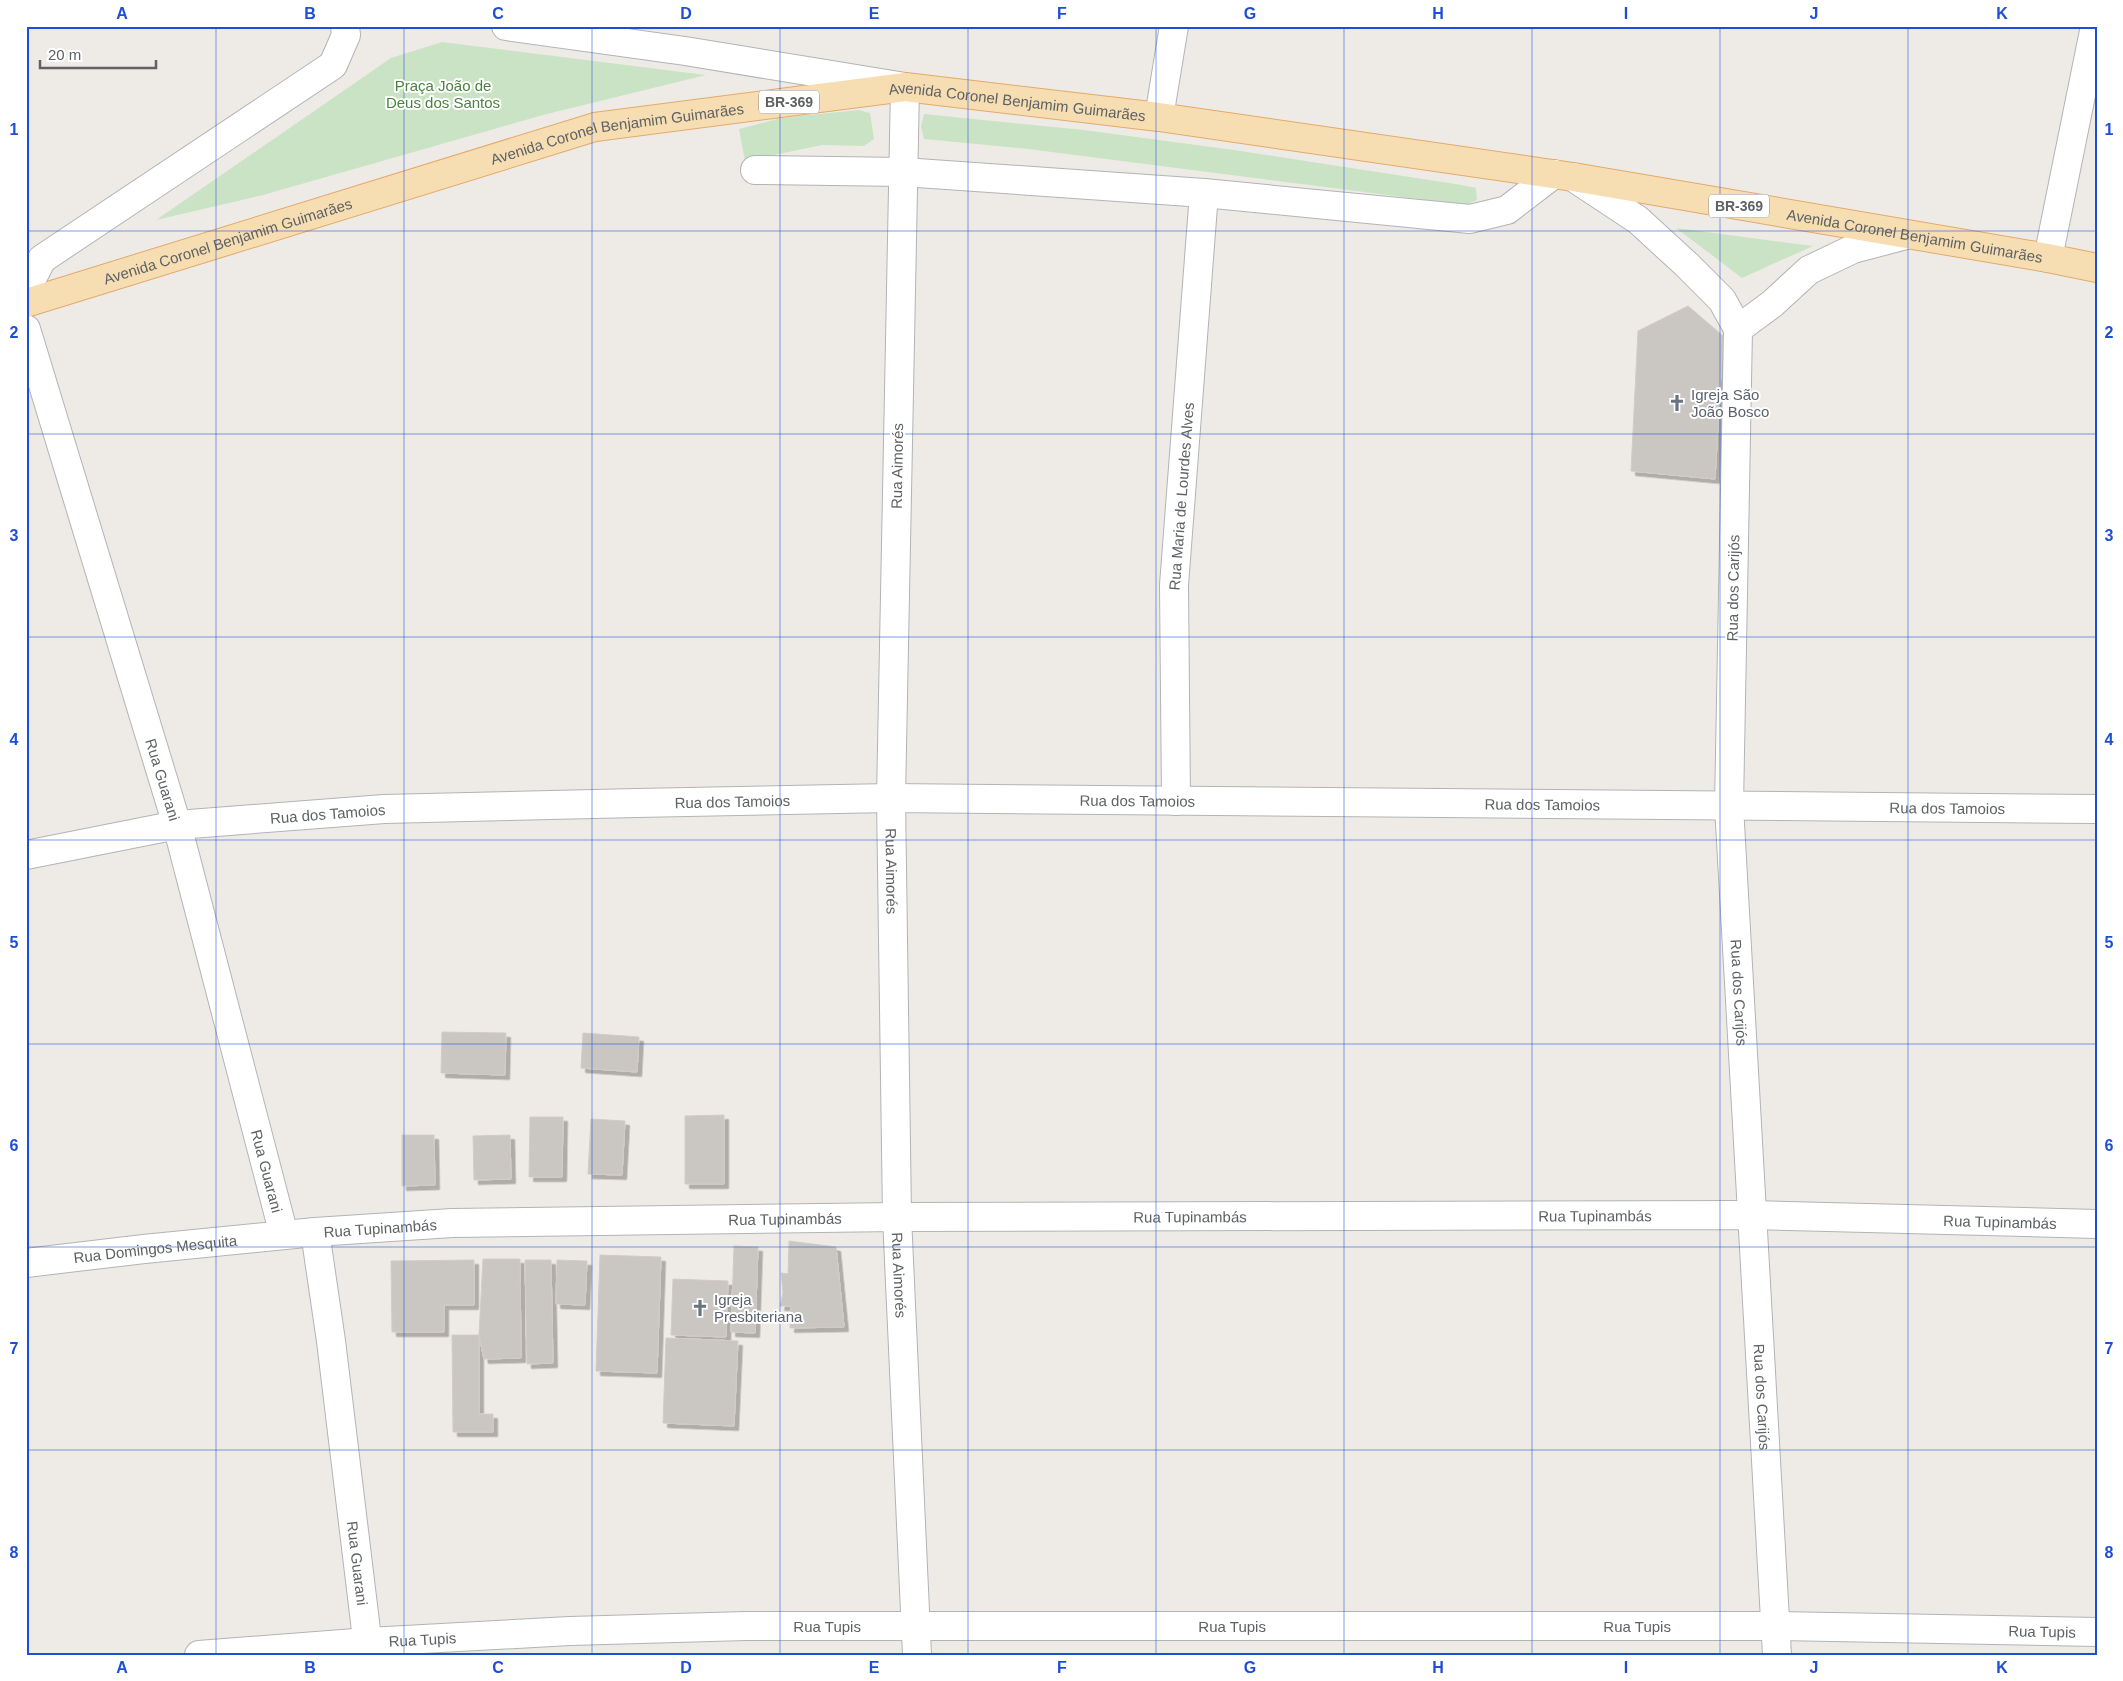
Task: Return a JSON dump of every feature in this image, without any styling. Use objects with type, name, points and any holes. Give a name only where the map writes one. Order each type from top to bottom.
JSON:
[{"type":"main road","name":"Avenida Coronel Benjamim Guimarães","points":[[26,303],[595,128],[905,87],[1160,117],[1563,175],[2097,268]]},
{"type":"street","points":[[26,290],[42,259],[333,65],[346,35],[345,26]]},
{"type":"street","points":[[506,26],[685,51],[905,87]]},
{"type":"street","points":[[1160,117],[1174,26]]},
{"type":"street","points":[[2048,258],[2095,26]]},
{"type":"street","name":"Rua Aimorés","points":[[905,87],[891,798],[897,1217],[917,1655]]},
{"type":"street","points":[[755,170],[902,172],[1204,193],[1470,219],[1508,210],[1563,175]]},
{"type":"street","name":"Rua dos Carijós","points":[[1563,175],[1638,220],[1722,300],[1738,329],[1729,806],[1777,1655]]},
{"type":"street","name":"Rua Maria de Lourdes Alves","points":[[1176,801],[1174,585],[1204,193]]},
{"type":"street","points":[[1738,329],[1772,304],[1809,270],[1853,249],[1906,235]]},
{"type":"street","name":"Rua Guarani","points":[[26,329],[178,825],[284,1235]]},
{"type":"street","name":"Rua dos Tamoios","points":[[26,855],[178,825],[384,809],[891,798],[2097,809]]},
{"type":"street","name":"Rua Tupinambás","points":[[284,1235],[452,1223],[897,1217],[1751,1215],[2097,1224]]},
{"type":"street","name":"Rua Guarani","points":[[315,1232],[332,1341],[369,1648]]},
{"type":"street","name":"Rua Domingos Mesquita","points":[[26,1263],[284,1235]]},
{"type":"street","name":"Rua Tupis","points":[[199,1655],[369,1648],[570,1632],[736,1627],[1776,1626],[2097,1632]]},
{"type":"green space","name":"Praça João de Deus dos Santos","points":[[442,42],[706,75],[543,115],[263,195],[156,220],[391,58]]},
{"type":"green space","points":[[858,110],[870,113],[874,139],[864,146],[822,145],[745,161],[739,129],[781,118]]},
{"type":"green space","points":[[924,114],[1084,130],[1234,150],[1462,185],[1476,188],[1477,200],[1468,204],[1442,202],[1028,149],[924,139],[921,126]]},
{"type":"green space","points":[[1676,228],[1813,246],[1742,278]]},
{"type":"building","name":"Igreja São João Bosco","points":[[1688,306],[1723,336],[1715,479],[1631,471],[1638,331]]},
{"type":"building","points":[[442,1032],[506,1033],[505,1075],[441,1073]]},
{"type":"building","points":[[583,1033],[639,1037],[637,1072],[581,1068]]},
{"type":"building","points":[[724,1115],[724,1184],[685,1184],[685,1116]]},
{"type":"building","points":[[530,1117],[563,1117],[562,1177],[529,1177]]},
{"type":"building","points":[[591,1119],[625,1121],[622,1175],[588,1174]]},
{"type":"building","points":[[402,1135],[434,1135],[435,1185],[402,1186]]},
{"type":"building","points":[[510,1135],[511,1179],[474,1180],[473,1136]]},
{"type":"building","points":[[789,1241],[836,1247],[844,1327],[790,1328],[791,1306],[780,1306],[783,1293],[781,1273],[788,1274]]},
{"type":"building","points":[[734,1246],[758,1247],[755,1333],[731,1332]]},
{"type":"building","points":[[600,1255],[661,1257],[657,1373],[596,1371]]},
{"type":"building","points":[[483,1259],[520,1259],[521,1358],[484,1359],[479,1335]]},
{"type":"building","points":[[474,1260],[474,1305],[444,1305],[444,1332],[392,1332],[391,1261]]},
{"type":"building","points":[[525,1260],[551,1260],[553,1363],[527,1364]]},
{"type":"building","points":[[557,1260],[587,1261],[585,1305],[556,1304]]},
{"type":"building","name":"Igreja Presbiteriana","points":[[673,1279],[728,1281],[726,1337],[671,1335]]},
{"type":"building","points":[[452,1335],[479,1335],[479,1414],[493,1414],[493,1432],[453,1432]]},
{"type":"building","points":[[666,1338],[738,1341],[734,1426],[663,1423]]},
{"type":"place","name":"Igreja São João Bosco","points":[[1677,403]]},
{"type":"place","name":"Igreja Presbiteriana","points":[[700,1308]]}]
